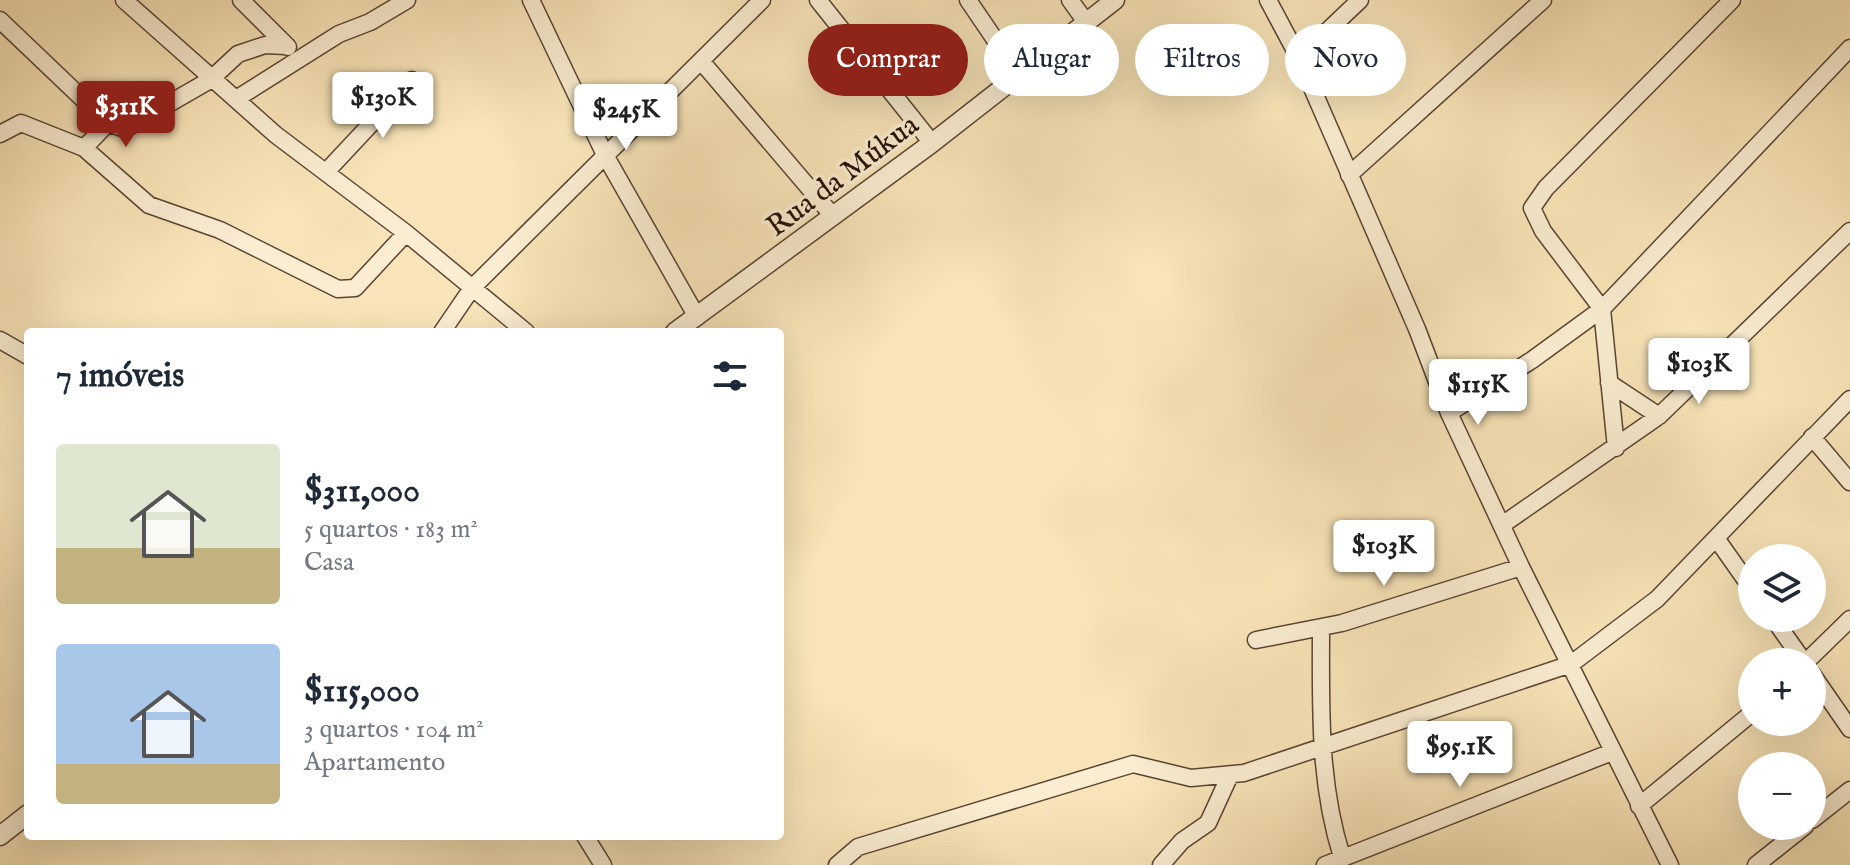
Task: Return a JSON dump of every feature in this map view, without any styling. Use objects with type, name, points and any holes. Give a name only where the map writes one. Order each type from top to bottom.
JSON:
[{"type":"street","points":[[124,0],[210,80],[406,233],[521,328]]},
{"type":"street","points":[[241,0],[300,58]]},
{"type":"street","points":[[236,99],[300,58],[407,0]]},
{"type":"street","points":[[531,0],[605,155],[697,317]]},
{"type":"street","points":[[445,328],[472,288],[762,0]]},
{"type":"street","points":[[818,0],[932,143]]},
{"type":"street","points":[[968,0],[984,24]]},
{"type":"street","points":[[1070,0],[1086,22]]},
{"type":"street","name":"Rua da Múkua","points":[[1083,24],[1115,0]]},
{"type":"street","points":[[1268,0],[1285,32]]},
{"type":"street","points":[[1335,24],[1360,0]]},
{"type":"street","points":[[1349,175],[1543,0]]},
{"type":"street","points":[[1616,448],[1602,309],[1543,231],[1532,208],[1546,188],[1732,0]]},
{"type":"street","points":[[0,20],[108,123],[130,129],[210,80],[238,54],[253,47],[286,46]]},
{"type":"street","points":[[1449,413],[1532,360],[1602,309],[1850,48]]},
{"type":"street","points":[[701,61],[833,216]]},
{"type":"street","points":[[326,172],[412,80]]},
{"type":"street","name":"Rua da Múkua","points":[[681,328],[992,96]]},
{"type":"street","points":[[1315,96],[1417,329],[1449,413],[1521,567],[1670,865]]},
{"type":"street","points":[[0,134],[21,123],[84,148],[149,205],[220,230],[338,289],[355,288],[406,233]]},
{"type":"street","points":[[84,148],[108,123]]},
{"type":"street","points":[[1502,525],[1659,416],[1850,231]]},
{"type":"street","points":[[0,340],[24,354]]},
{"type":"street","points":[[1609,383],[1659,416]]},
{"type":"street","points":[[837,865],[858,847],[1133,764],[1191,778],[1230,775],[1293,759],[1571,664],[1657,599],[1850,399]]},
{"type":"street","points":[[1812,437],[1850,482]]},
{"type":"street","points":[[1716,538],[1738,569]]},
{"type":"street","points":[[1256,640],[1321,628],[1521,567]]},
{"type":"street","points":[[1820,648],[1850,619]]},
{"type":"street","points":[[1321,628],[1320,748],[1328,804],[1342,857]]},
{"type":"street","points":[[1826,694],[1850,729]]},
{"type":"street","points":[[1639,806],[1738,725]]},
{"type":"street","points":[[1325,865],[1612,752]]},
{"type":"street","points":[[1161,865],[1182,841],[1208,823],[1230,775]]},
{"type":"street","points":[[1826,809],[1850,790]]},
{"type":"street","points":[[0,836],[24,817]]},
{"type":"street","points":[[587,840],[603,865]]},
{"type":"street","points":[[1756,865],[1787,840]]}]
